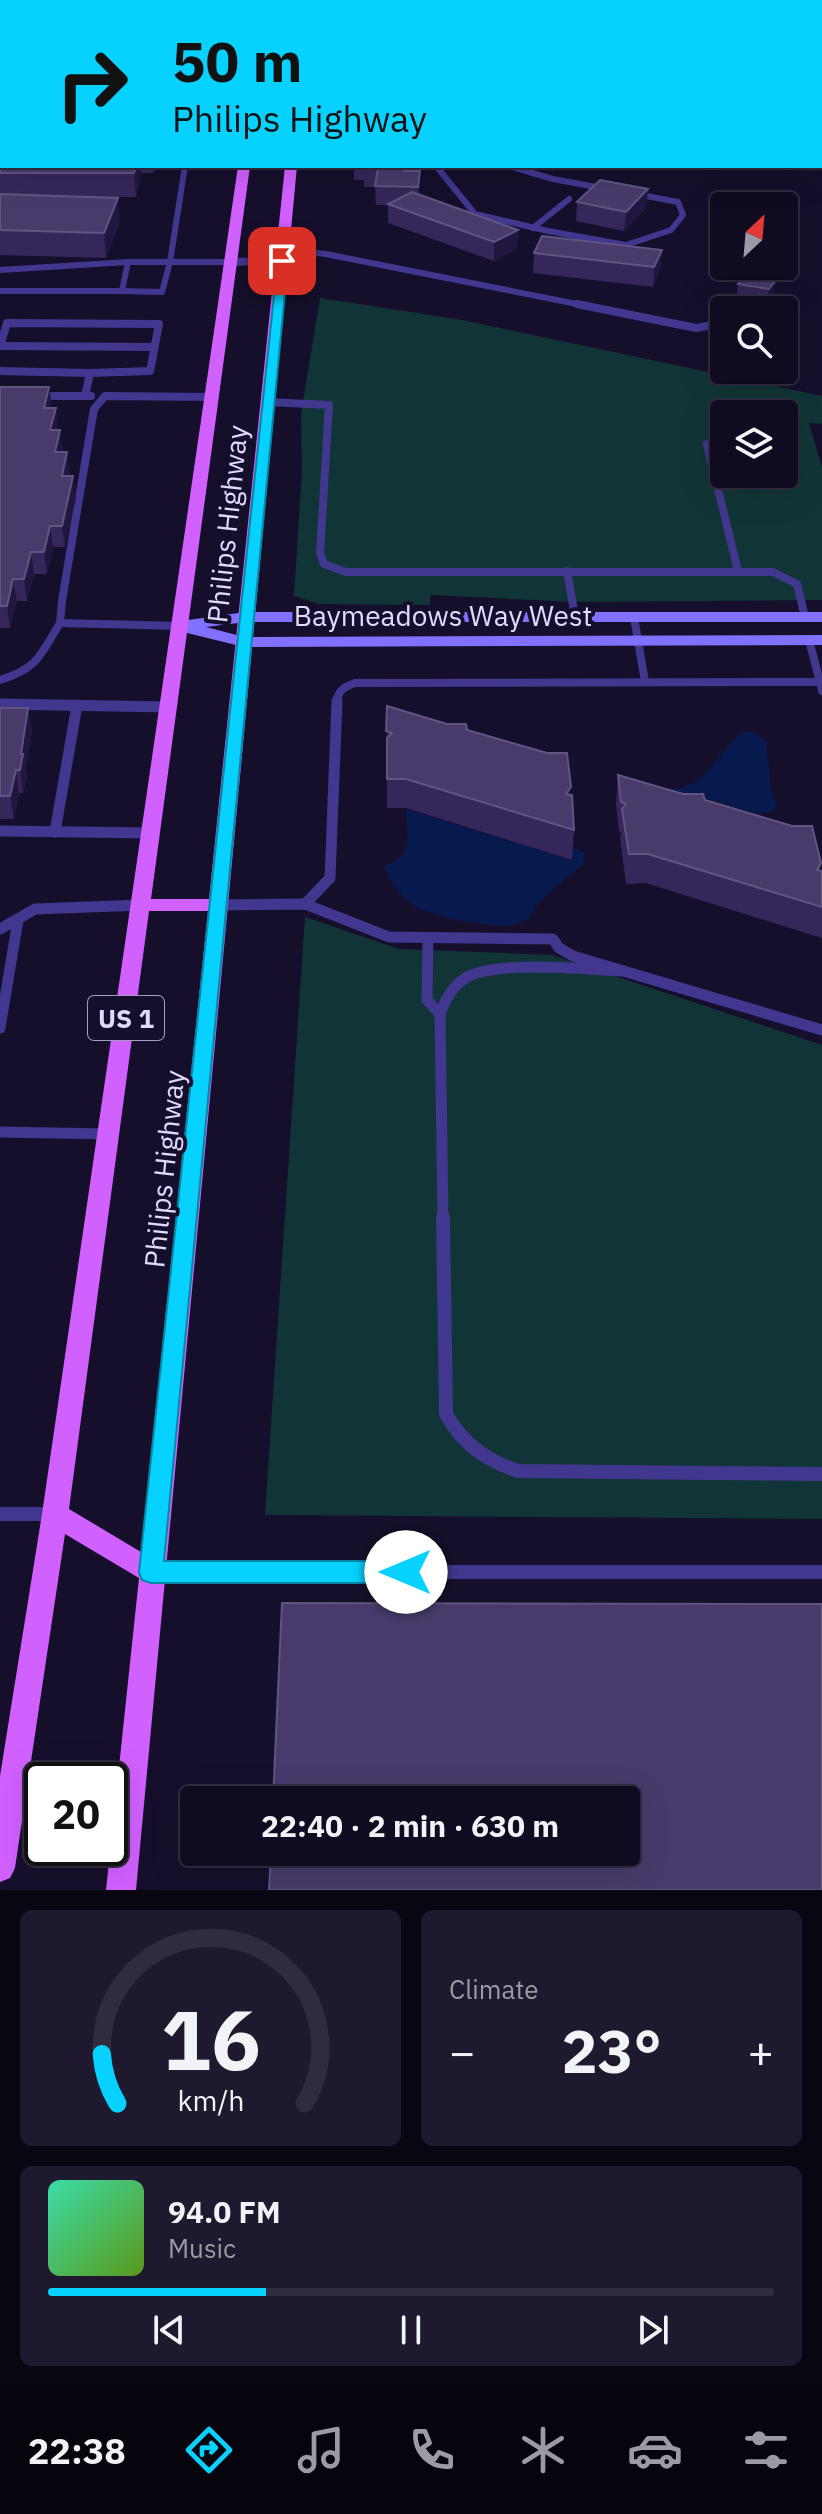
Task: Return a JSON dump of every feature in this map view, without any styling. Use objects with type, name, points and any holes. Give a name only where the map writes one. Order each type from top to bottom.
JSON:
[{"type":"main road","name":"Philips Highway","points":[[0,1868],[55,1514],[244,168]]},
{"type":"main road","name":"Philips Highway","points":[[121,1890],[291,168]]},
{"type":"main road","points":[[142,905],[217,905]]},
{"type":"main road","points":[[55,1514],[151,1572]]},
{"type":"street","points":[[231,262],[282,255]]},
{"type":"street","name":"Baymeadows Way West","points":[[181,626],[246,617],[813,617]]},
{"type":"street","name":"Baymeadows Way West","points":[[181,626],[244,642],[815,640]]},
{"type":"lane","points":[[0,291],[162,292],[170,262],[185,168]]},
{"type":"lane","points":[[438,168],[475,214],[533,228],[626,245],[671,230],[683,215],[678,202],[631,193]]},
{"type":"lane","points":[[515,168],[553,179],[615,190]]},
{"type":"lane","points":[[533,228],[569,199]]},
{"type":"lane","points":[[282,255],[326,254],[696,328],[710,325]]},
{"type":"lane","points":[[0,270],[128,262],[231,262]]},
{"type":"lane","points":[[122,291],[128,262]]},
{"type":"lane","points":[[0,371],[150,371],[159,324],[7,323],[0,346],[154,347]]},
{"type":"lane","points":[[85,396],[90,373]]},
{"type":"lane","points":[[28,396],[213,397]]},
{"type":"lane","points":[[0,680],[25,672],[42,653],[60,623],[94,409],[105,396]]},
{"type":"lane","points":[[268,402],[329,405],[320,553],[324,564],[346,572],[773,572],[797,584],[813,617]]},
{"type":"lane","points":[[707,444],[738,571]]},
{"type":"lane","points":[[567,571],[575,617]]},
{"type":"lane","points":[[634,617],[645,682]]},
{"type":"lane","points":[[60,623],[181,626]]},
{"type":"lane","points":[[305,904],[330,878],[337,696],[343,688],[355,683],[645,682],[821,686],[815,640]]},
{"type":"lane","points":[[0,704],[169,707]]},
{"type":"lane","points":[[55,832],[77,705]]},
{"type":"lane","points":[[0,831],[152,833]]},
{"type":"lane","points":[[217,905],[305,904],[389,937],[553,939],[559,948],[573,956],[822,1030]]},
{"type":"lane","points":[[0,929],[35,909],[142,905]]},
{"type":"lane","points":[[0,1028],[18,920]]},
{"type":"lane","points":[[428,938],[427,1000],[440,1014]]},
{"type":"lane","points":[[624,971],[492,968],[458,981],[447,995],[440,1014],[446,1414],[456,1434],[473,1451],[493,1464],[518,1471],[822,1474]]},
{"type":"lane","points":[[0,1132],[109,1134]]},
{"type":"lane","points":[[0,1514],[55,1514]]},
{"type":"lane","points":[[151,1572],[822,1572]]},
{"type":"green space","points":[[320,298],[462,320],[710,372],[710,384],[765,384],[822,396],[822,424],[809,423],[822,467],[822,600],[575,602],[430,595],[430,605],[319,604],[294,596],[302,471],[301,414]]},
{"type":"green space","points":[[305,917],[399,949],[552,955],[822,1045],[822,1519],[265,1515]]},
{"type":"water","points":[[750,731],[766,740],[771,789],[777,806],[771,813],[755,813],[709,799],[672,794],[670,790],[700,779],[736,738]]},
{"type":"water","points":[[406,809],[572,860],[572,850],[579,849],[585,853],[583,865],[550,892],[526,920],[515,924],[486,924],[437,915],[409,902],[396,888],[384,866],[394,862],[405,851],[408,836]]},
{"type":"building","points":[[0,168],[135,168],[134,173],[0,173]]},
{"type":"building","points":[[378,168],[420,171],[418,187],[375,186]]},
{"type":"building","points":[[600,180],[648,189],[626,212],[577,202]]},
{"type":"building","points":[[412,192],[518,230],[494,242],[388,204]]},
{"type":"building","points":[[0,194],[118,198],[104,233],[0,230]]},
{"type":"building","points":[[542,236],[662,250],[654,267],[534,253]]},
{"type":"building","points":[[741,280],[776,280],[769,289],[738,284]]},
{"type":"building","points":[[0,387],[49,387],[44,408],[56,408],[50,430],[60,430],[55,452],[67,452],[62,476],[73,476],[62,526],[50,526],[44,552],[31,552],[24,579],[13,579],[7,606],[0,606]]},
{"type":"building","points":[[387,706],[447,724],[466,724],[467,730],[547,753],[567,753],[571,787],[566,794],[572,795],[574,830],[406,779],[387,779],[387,738],[392,733],[386,731]]},
{"type":"building","points":[[0,708],[28,708],[20,770],[16,770],[10,796],[0,796]]},
{"type":"building","points":[[618,775],[683,794],[703,794],[705,800],[792,826],[812,826],[821,863],[817,870],[822,871],[822,907],[648,854],[629,854],[622,809],[626,804],[621,802]]},
{"type":"building","points":[[282,1603],[822,1604],[822,1890],[269,1890],[270,1866],[640,1866],[640,1786],[274,1786]]},
{"type":"route","points":[[282,261],[151,1572],[406,1572]]}]
